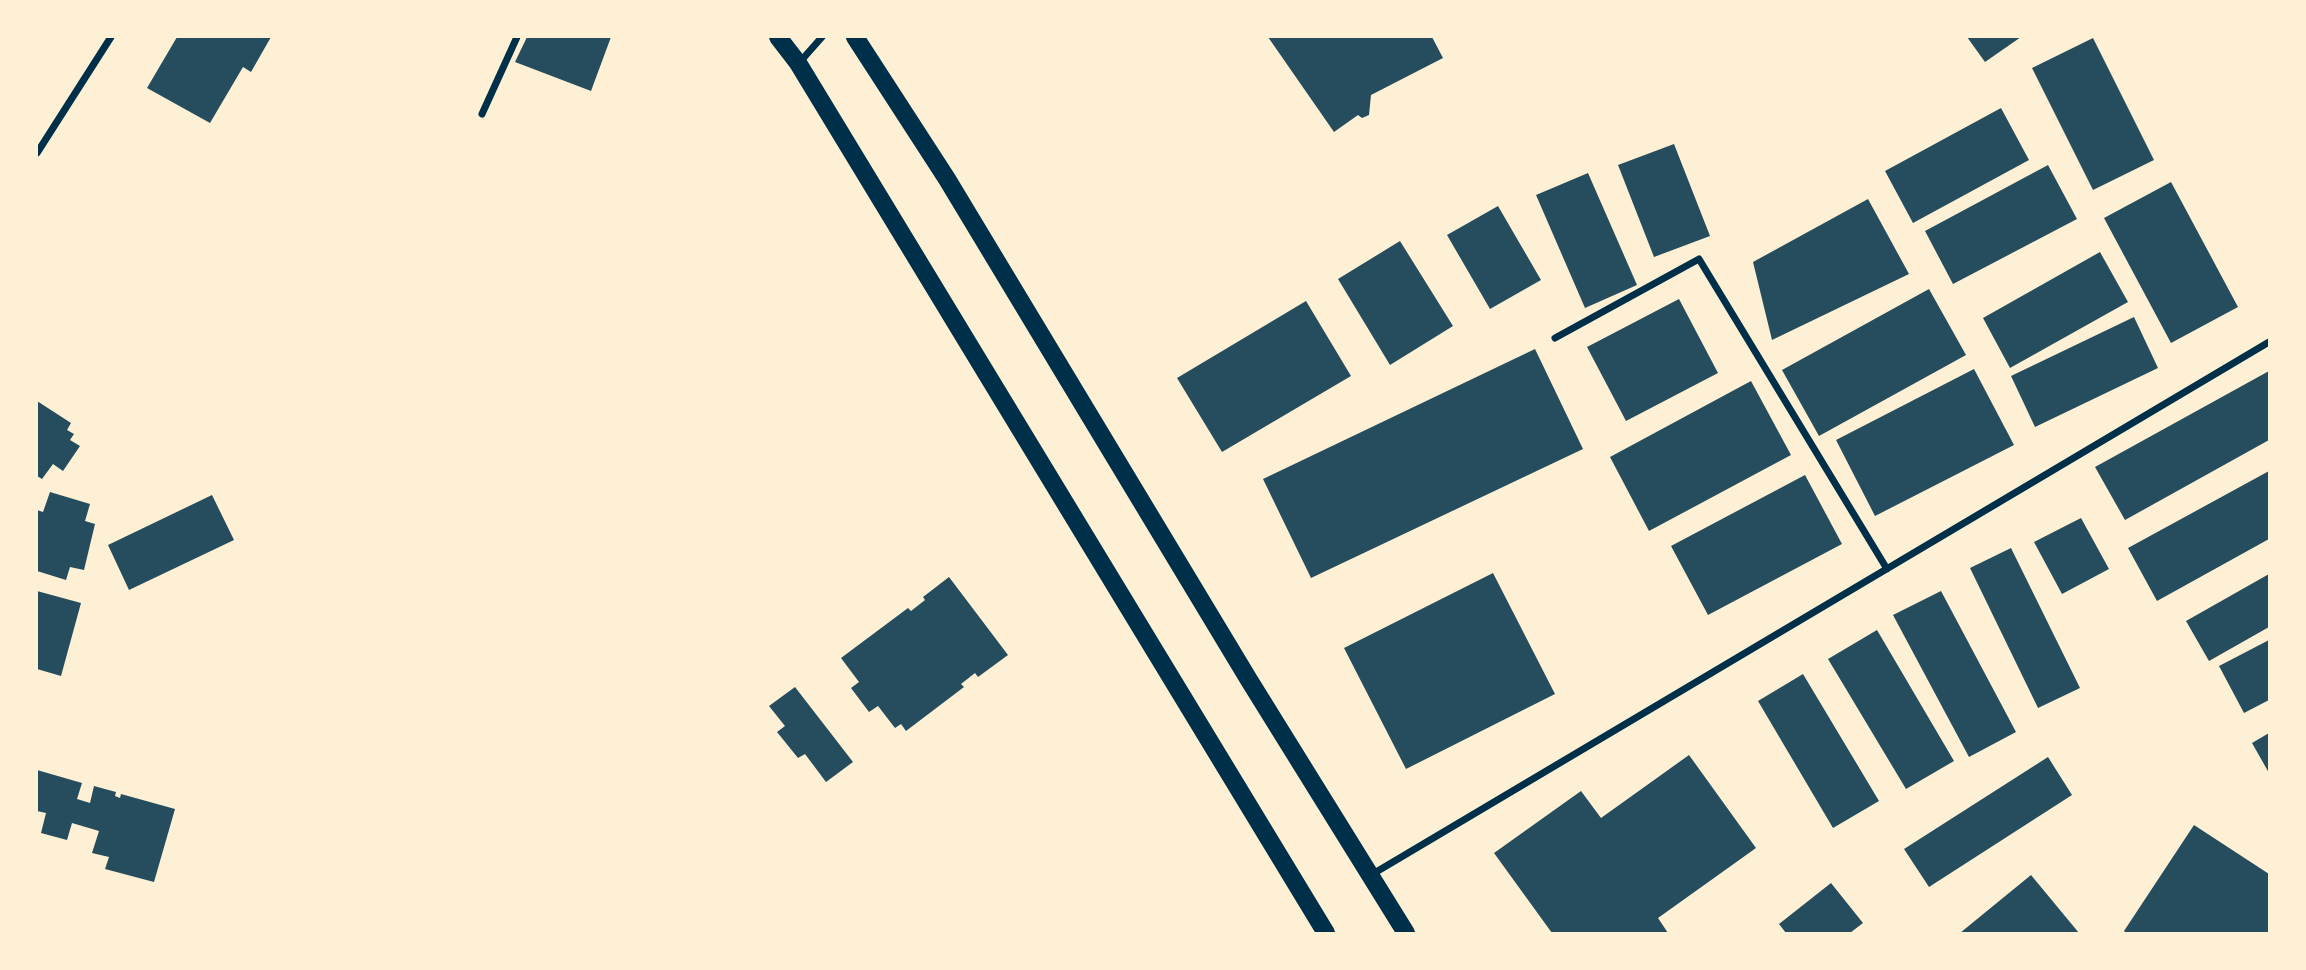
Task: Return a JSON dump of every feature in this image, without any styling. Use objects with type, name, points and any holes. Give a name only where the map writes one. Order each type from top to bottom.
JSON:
[{"type":"main road","points":[[778,37],[798,63],[1326,933]]},
{"type":"main road","points":[[855,37],[947,179],[1406,933]]},
{"type":"street","points":[[37,153],[111,37]]},
{"type":"street","points":[[482,114],[517,37]]},
{"type":"street","points":[[798,63],[822,37]]},
{"type":"street","points":[[1555,338],[1699,259],[1887,569]]},
{"type":"street","points":[[1370,875],[2269,342]]},
{"type":"building","points":[[177,37],[271,37],[251,72],[243,67],[210,123],[147,88]]},
{"type":"building","points":[[527,37],[611,37],[591,91],[515,62]]},
{"type":"building","points":[[1268,37],[1432,37],[1443,58],[1371,95],[1369,115],[1362,118],[1358,115],[1334,132]]},
{"type":"building","points":[[1967,37],[2021,37],[1985,62]]},
{"type":"building","points":[[2093,38],[2154,160],[2093,190],[2032,68]]},
{"type":"building","points":[[2001,108],[2029,160],[1913,223],[1885,171]]},
{"type":"building","points":[[1674,144],[1710,236],[1654,257],[1618,165]]},
{"type":"building","points":[[2048,165],[2077,219],[1953,284],[1925,231]]},
{"type":"building","points":[[1588,173],[1637,285],[1585,308],[1536,195]]},
{"type":"building","points":[[2171,182],[2238,307],[2171,343],[2104,218]]},
{"type":"building","points":[[1868,199],[1909,274],[1772,340],[1753,262]]},
{"type":"building","points":[[1498,206],[1541,280],[1490,309],[1447,235]]},
{"type":"building","points":[[1400,241],[1453,326],[1390,365],[1338,279]]},
{"type":"building","points":[[2100,252],[2128,302],[2010,368],[1983,318]]},
{"type":"building","points":[[1929,289],[1966,355],[1819,436],[1782,370]]},
{"type":"building","points":[[1679,299],[1718,373],[1626,421],[1587,347]]},
{"type":"building","points":[[1306,301],[1351,376],[1222,452],[1177,378]]},
{"type":"building","points":[[2134,317],[2158,368],[2035,427],[2011,376]]},
{"type":"building","points":[[1535,349],[1583,449],[1311,578],[1263,479]]},
{"type":"building","points":[[1974,369],[2014,445],[1875,516],[1836,440]]},
{"type":"building","points":[[2269,371],[2269,440],[2125,520],[2095,467]]},
{"type":"building","points":[[1751,381],[1791,455],[1649,531],[1610,457]]},
{"type":"building","points":[[37,401],[71,423],[67,430],[74,434],[70,440],[80,446],[63,471],[53,464],[42,479],[37,476]]},
{"type":"building","points":[[2269,471],[2269,539],[2157,601],[2128,548]]},
{"type":"building","points":[[1805,475],[1842,544],[1708,615],[1671,546]]},
{"type":"building","points":[[50,492],[90,504],[85,521],[95,524],[84,570],[70,567],[66,580],[37,571],[37,510],[43,512]]},
{"type":"building","points":[[212,495],[234,540],[129,590],[108,545]]},
{"type":"building","points":[[2081,518],[2109,569],[2062,594],[2034,542]]},
{"type":"building","points":[[2011,548],[2080,688],[2038,708],[1970,568]]},
{"type":"building","points":[[1493,573],[1555,694],[1406,769],[1344,648]]},
{"type":"building","points":[[2269,574],[2269,627],[2209,661],[2186,621]]},
{"type":"building","points":[[949,577],[1008,655],[978,677],[975,673],[961,684],[964,687],[906,731],[901,724],[895,728],[878,706],[869,712],[851,688],[859,682],[841,658],[908,608],[911,611],[925,600],[923,597]]},
{"type":"building","points":[[37,591],[81,603],[61,676],[37,669]]},
{"type":"building","points":[[1941,591],[2016,732],[1969,757],[1893,615]]},
{"type":"building","points":[[1877,630],[1954,761],[1906,789],[1828,659]]},
{"type":"building","points":[[2269,640],[2269,700],[2244,713],[2219,666]]},
{"type":"building","points":[[1803,674],[1879,801],[1833,828],[1758,701]]},
{"type":"building","points":[[795,687],[853,762],[826,782],[805,754],[798,758],[777,732],[785,726],[769,706]]},
{"type":"building","points":[[2269,733],[2269,773],[2252,743]]},
{"type":"building","points":[[1689,755],[1756,848],[1658,918],[1668,933],[1552,933],[1494,853],[1581,791],[1601,818]]},
{"type":"building","points":[[2048,757],[2072,795],[1929,887],[1904,849]]},
{"type":"building","points":[[37,770],[82,783],[77,799],[90,803],[94,786],[116,792],[115,796],[120,798],[121,794],[175,809],[154,882],[105,869],[109,857],[92,853],[99,831],[72,823],[67,840],[41,833],[46,813],[37,811]]},
{"type":"building","points":[[2194,825],[2269,874],[2269,933],[2124,931]]},
{"type":"building","points":[[2031,875],[2079,933],[1960,933]]},
{"type":"building","points":[[1831,883],[1863,923],[1850,933],[1786,933],[1779,924]]}]
